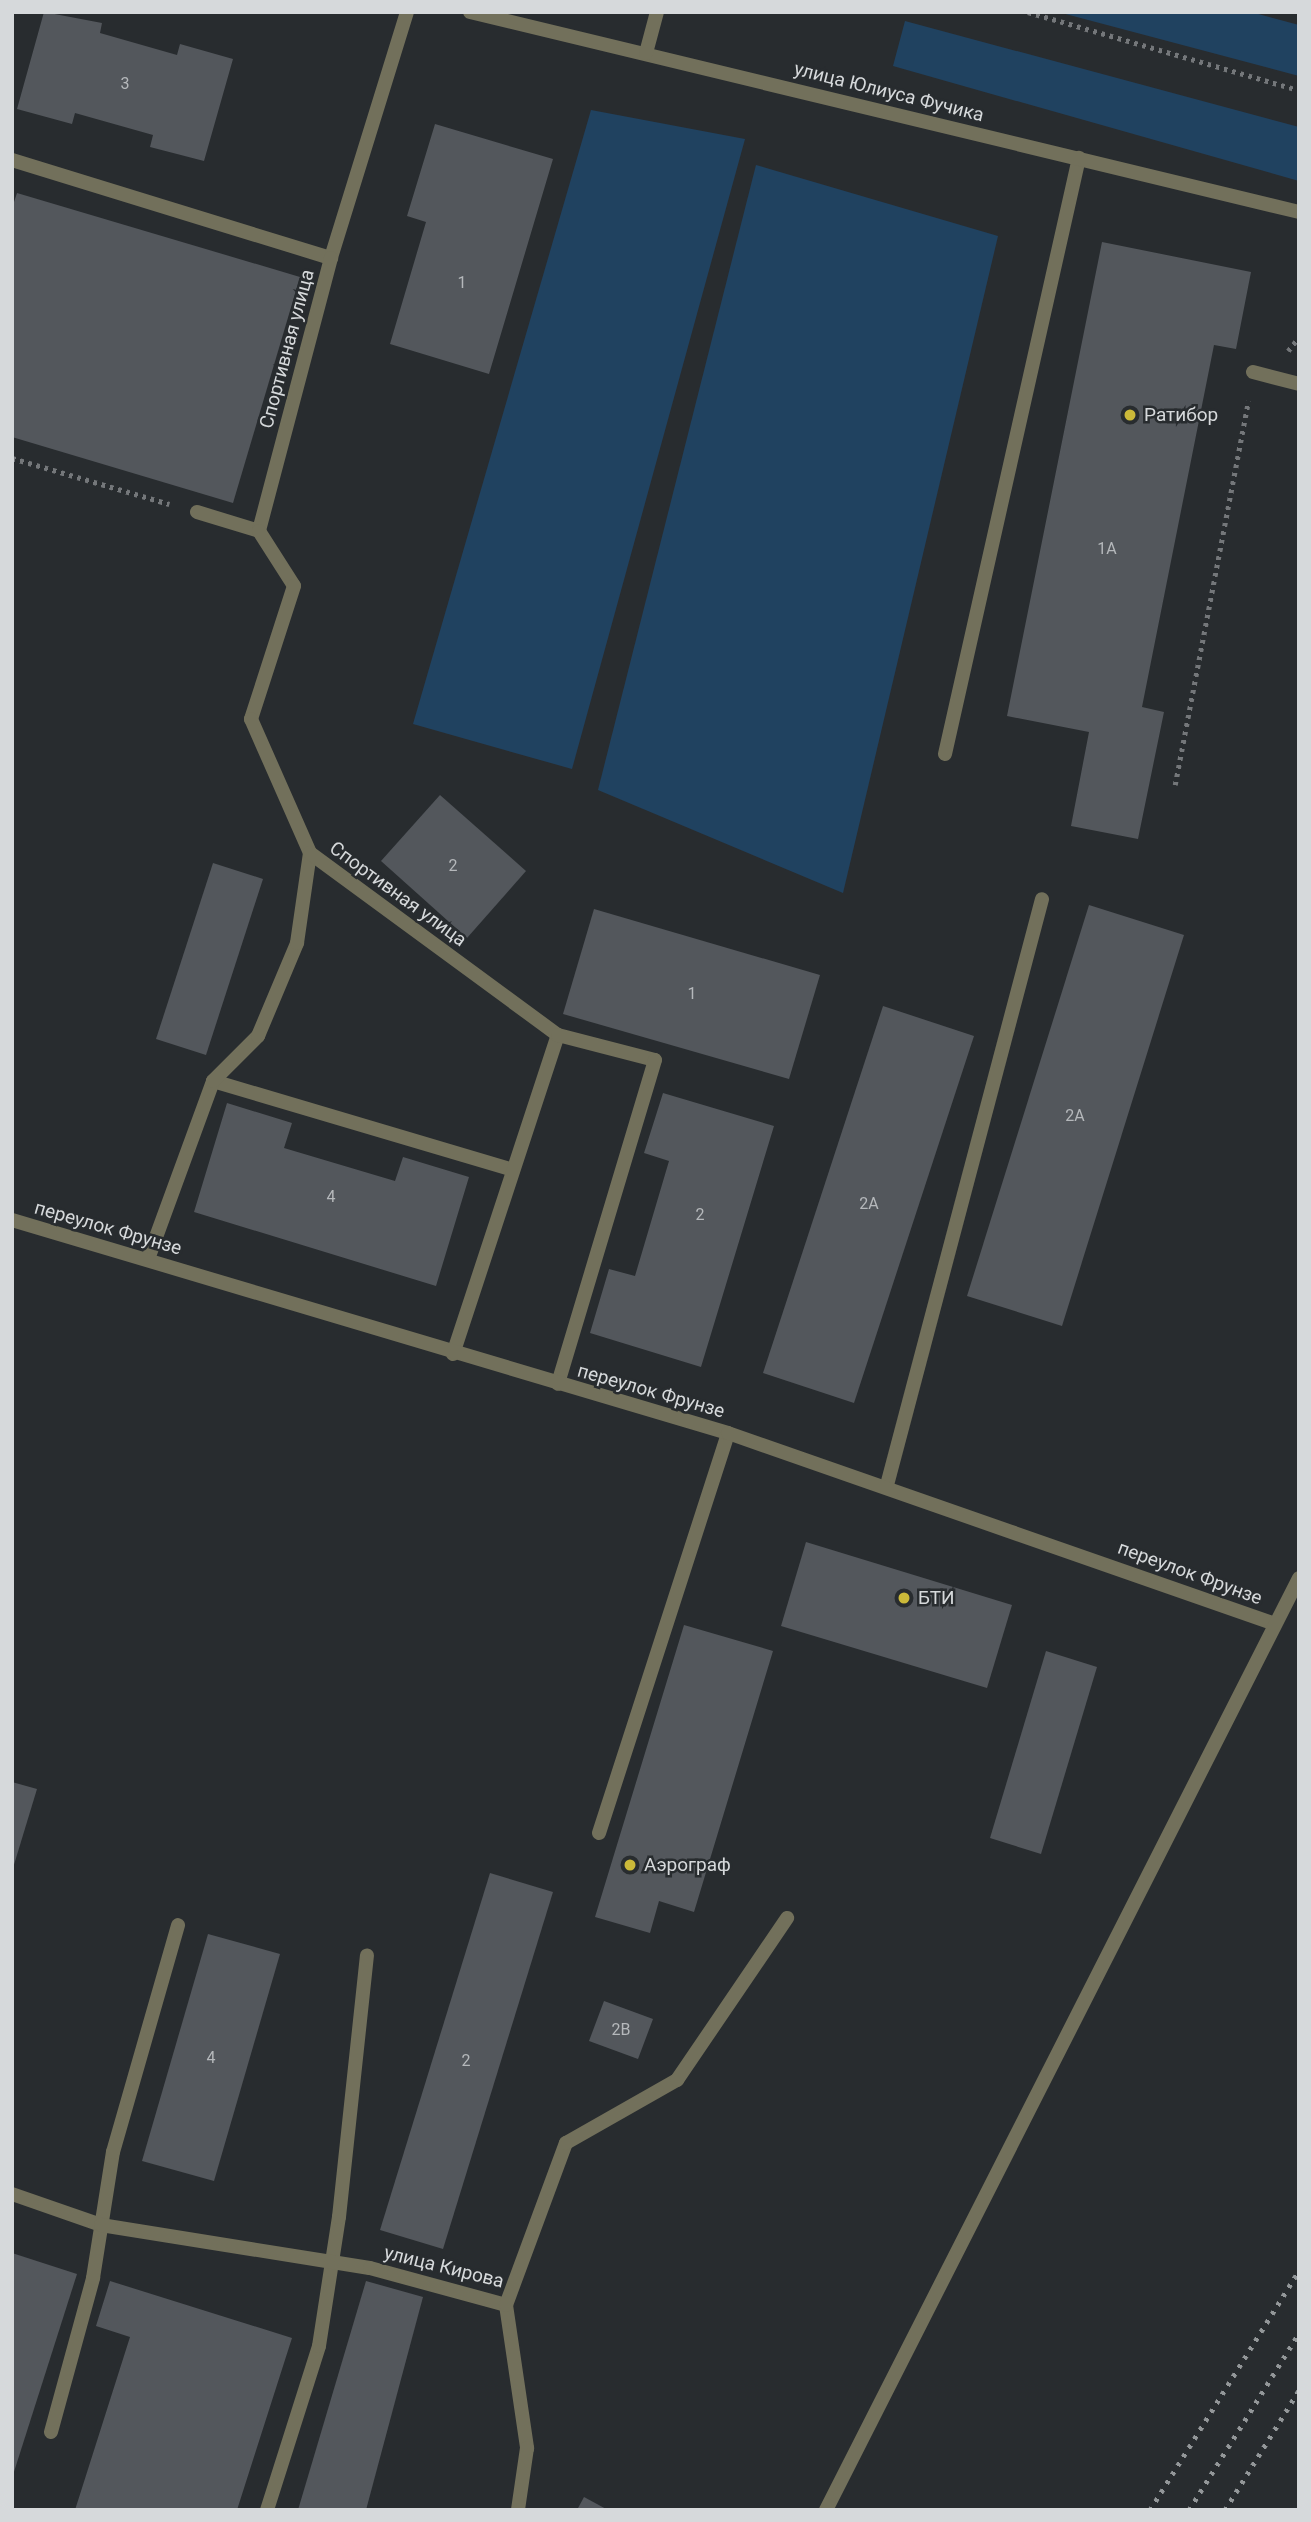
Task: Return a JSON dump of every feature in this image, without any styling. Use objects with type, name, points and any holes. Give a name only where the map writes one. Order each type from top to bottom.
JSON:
[{"type":"street","name":"Спортивная улица","points":[[407,12],[331,258],[259,531],[294,586],[251,719],[310,853],[558,1035],[655,1060],[558,1384]]},
{"type":"street","name":"улица Юлиуса Фучика","points":[[470,12],[1299,212]]},
{"type":"street","points":[[646,53],[657,12]]},
{"type":"street","points":[[945,754],[1079,158]]},
{"type":"street","points":[[12,160],[331,258]]},
{"type":"street","points":[[1254,372],[1299,384]]},
{"type":"street","points":[[197,512],[259,531]]},
{"type":"street","points":[[148,1259],[213,1081],[258,1036],[297,943],[310,853]]},
{"type":"street","points":[[887,1485],[1042,899]]},
{"type":"street","points":[[453,1354],[558,1035]]},
{"type":"street","points":[[213,1081],[513,1170]]},
{"type":"street","name":"переулок Фрунзе","points":[[12,1220],[148,1259],[453,1354],[728,1433],[887,1485],[1272,1623]]},
{"type":"street","points":[[599,1833],[728,1433]]},
{"type":"street","points":[[826,2510],[957,2260],[1272,1623],[1299,1578]]},
{"type":"street","name":"улица Кирова","points":[[12,2194],[101,2225],[332,2262],[506,2305],[566,2143],[677,2080],[787,1918]]},
{"type":"street","points":[[51,2432],[93,2278],[113,2152],[178,1925]]},
{"type":"street","points":[[267,2510],[319,2346],[332,2262],[367,1955]]},
{"type":"street","points":[[506,2305],[527,2448],[518,2510]]},
{"type":"path","points":[[1028,12],[1299,90]]},
{"type":"path","points":[[1175,785],[1254,372]]},
{"type":"path","points":[[12,457],[197,512]]},
{"type":"shaded area","points":[[1058,12],[1251,12],[1299,25],[1299,76]]},
{"type":"shaded area","points":[[905,21],[1299,127],[1299,181],[893,66]]},
{"type":"shaded area","points":[[591,110],[745,139],[572,769],[413,724]]},
{"type":"shaded area","points":[[756,165],[998,236],[843,893],[598,790]]},
{"type":"building","points":[[44,12],[102,23],[100,33],[177,55],[180,44],[233,59],[204,161],[150,147],[153,135],[75,113],[72,124],[17,109]]},
{"type":"building","points":[[435,124],[553,159],[489,374],[390,344],[426,222],[407,216]]},
{"type":"building","points":[[17,193],[300,277],[233,503],[12,437],[12,208]]},
{"type":"building","points":[[1102,242],[1251,272],[1236,349],[1214,345],[1142,707],[1164,712],[1138,839],[1071,826],[1089,732],[1007,716]]},
{"type":"building","points":[[440,795],[526,871],[467,938],[381,861]]},
{"type":"building","points":[[213,863],[263,879],[206,1055],[156,1039]]},
{"type":"building","points":[[1089,905],[1184,935],[1062,1326],[967,1296]]},
{"type":"building","points":[[594,909],[820,975],[789,1079],[563,1014]]},
{"type":"building","points":[[883,1006],[974,1036],[854,1403],[763,1373]]},
{"type":"building","points":[[663,1093],[774,1126],[701,1367],[590,1333],[609,1269],[635,1276],[669,1161],[644,1153]]},
{"type":"building","points":[[227,1103],[292,1123],[284,1148],[395,1181],[403,1157],[469,1177],[436,1286],[194,1212]]},
{"type":"building","points":[[806,1542],[1012,1605],[987,1688],[781,1626]]},
{"type":"building","points":[[684,1625],[773,1651],[694,1912],[659,1901],[650,1933],[595,1917]]},
{"type":"building","points":[[1046,1651],[1097,1667],[1041,1854],[990,1838]]},
{"type":"building","points":[[12,1782],[37,1789],[13,1868],[12,1868]]},
{"type":"building","points":[[490,1873],[553,1892],[443,2249],[380,2230]]},
{"type":"building","points":[[208,1934],[280,1954],[214,2181],[142,2161]]},
{"type":"building","points":[[604,2001],[653,2019],[638,2059],[589,2041]]},
{"type":"building","points":[[12,2253],[77,2274],[13,2475],[12,2475]]},
{"type":"building","points":[[110,2281],[292,2338],[237,2510],[75,2510],[130,2337],[96,2326]]},
{"type":"building","points":[[366,2281],[423,2297],[366,2510],[298,2510]]},
{"type":"building","points":[[584,2497],[608,2510],[577,2510]]},
{"type":"railway","points":[[1150,2510],[1299,2271]]},
{"type":"railway","points":[[1189,2510],[1299,2333]]},
{"type":"railway","points":[[1225,2510],[1299,2390]]},
{"type":"place","name":"Ратибор","points":[[1130,415]]},
{"type":"place","name":"БТИ","points":[[904,1598]]},
{"type":"place","name":"Аэрограф","points":[[630,1865]]}]
